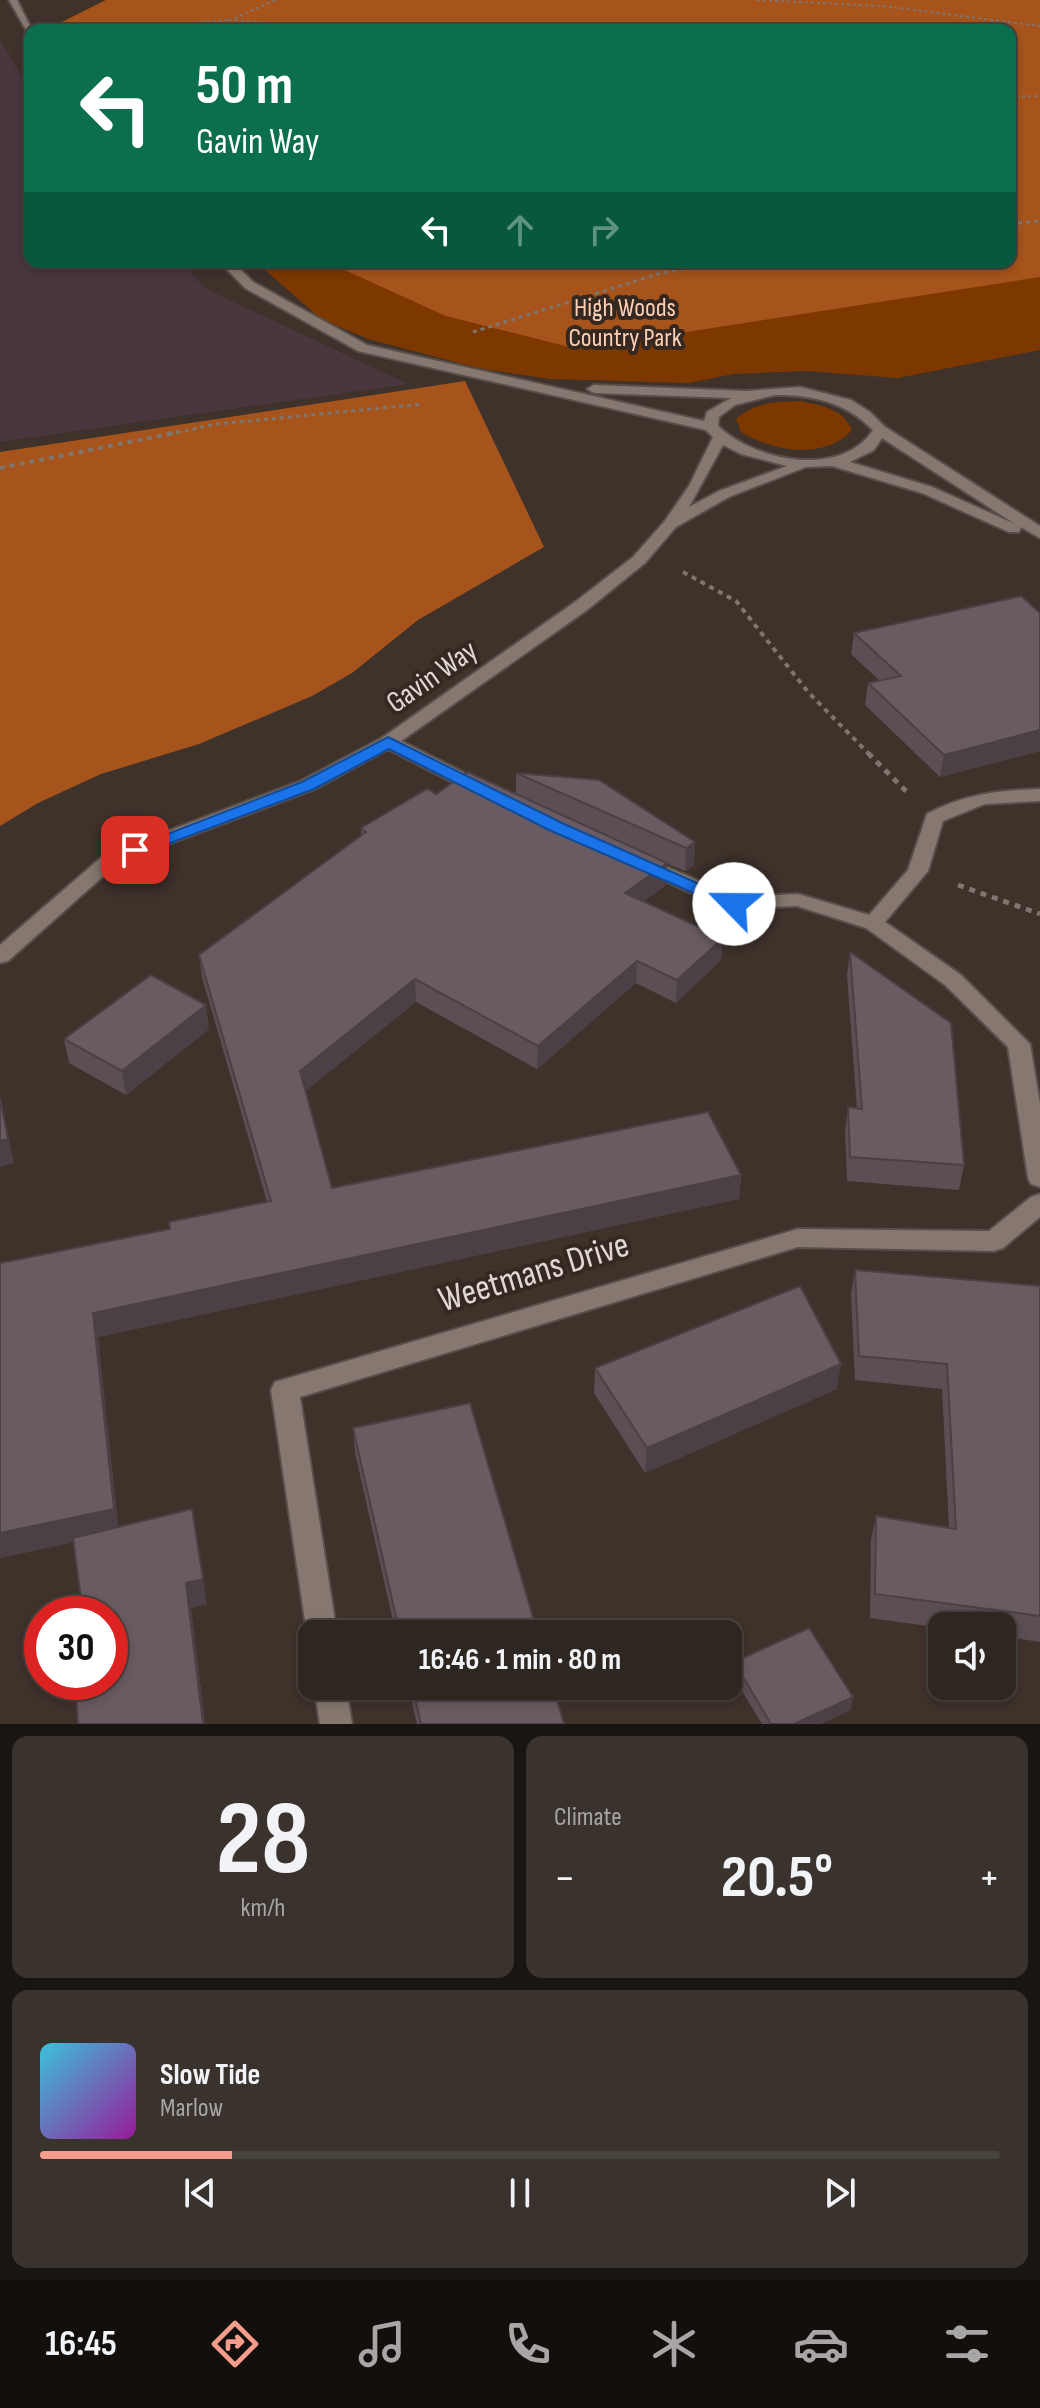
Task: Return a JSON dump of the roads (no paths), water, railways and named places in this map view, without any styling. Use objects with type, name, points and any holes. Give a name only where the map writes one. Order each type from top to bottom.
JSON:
[{"type":"street","points":[[13,0],[25,24]]},
{"type":"street","points":[[232,268],[249,285],[363,348],[715,433],[736,450],[761,458],[809,463],[830,461],[862,452],[876,442],[880,430]]},
{"type":"street","points":[[522,384],[751,395],[777,392],[824,395],[868,412],[880,430],[1040,533]]},
{"type":"street","name":"Gavin Way","points":[[0,956],[111,859],[308,785],[388,742],[581,606],[639,560],[669,525],[696,486],[715,433],[712,415],[724,404],[751,395]]},
{"type":"street","points":[[830,461],[927,490],[1040,540]]},
{"type":"street","name":"Gavin Way","points":[[669,525],[724,494],[809,463]]},
{"type":"street","points":[[388,742],[500,798]]},
{"type":"street","points":[[873,923],[918,871],[934,818],[960,802],[996,794],[1040,795]]},
{"type":"street","points":[[624,856],[734,904],[798,900],[873,923],[953,980],[1019,1044],[1040,1178]]},
{"type":"street","name":"Weetmans Drive","points":[[320,1620],[285,1390],[798,1238],[994,1241],[1040,1203]]},
{"type":"street","points":[[332,1700],[336,1724]]},
{"type":"park label","name":"High Woods Country Park","points":[[625,323]]}]
